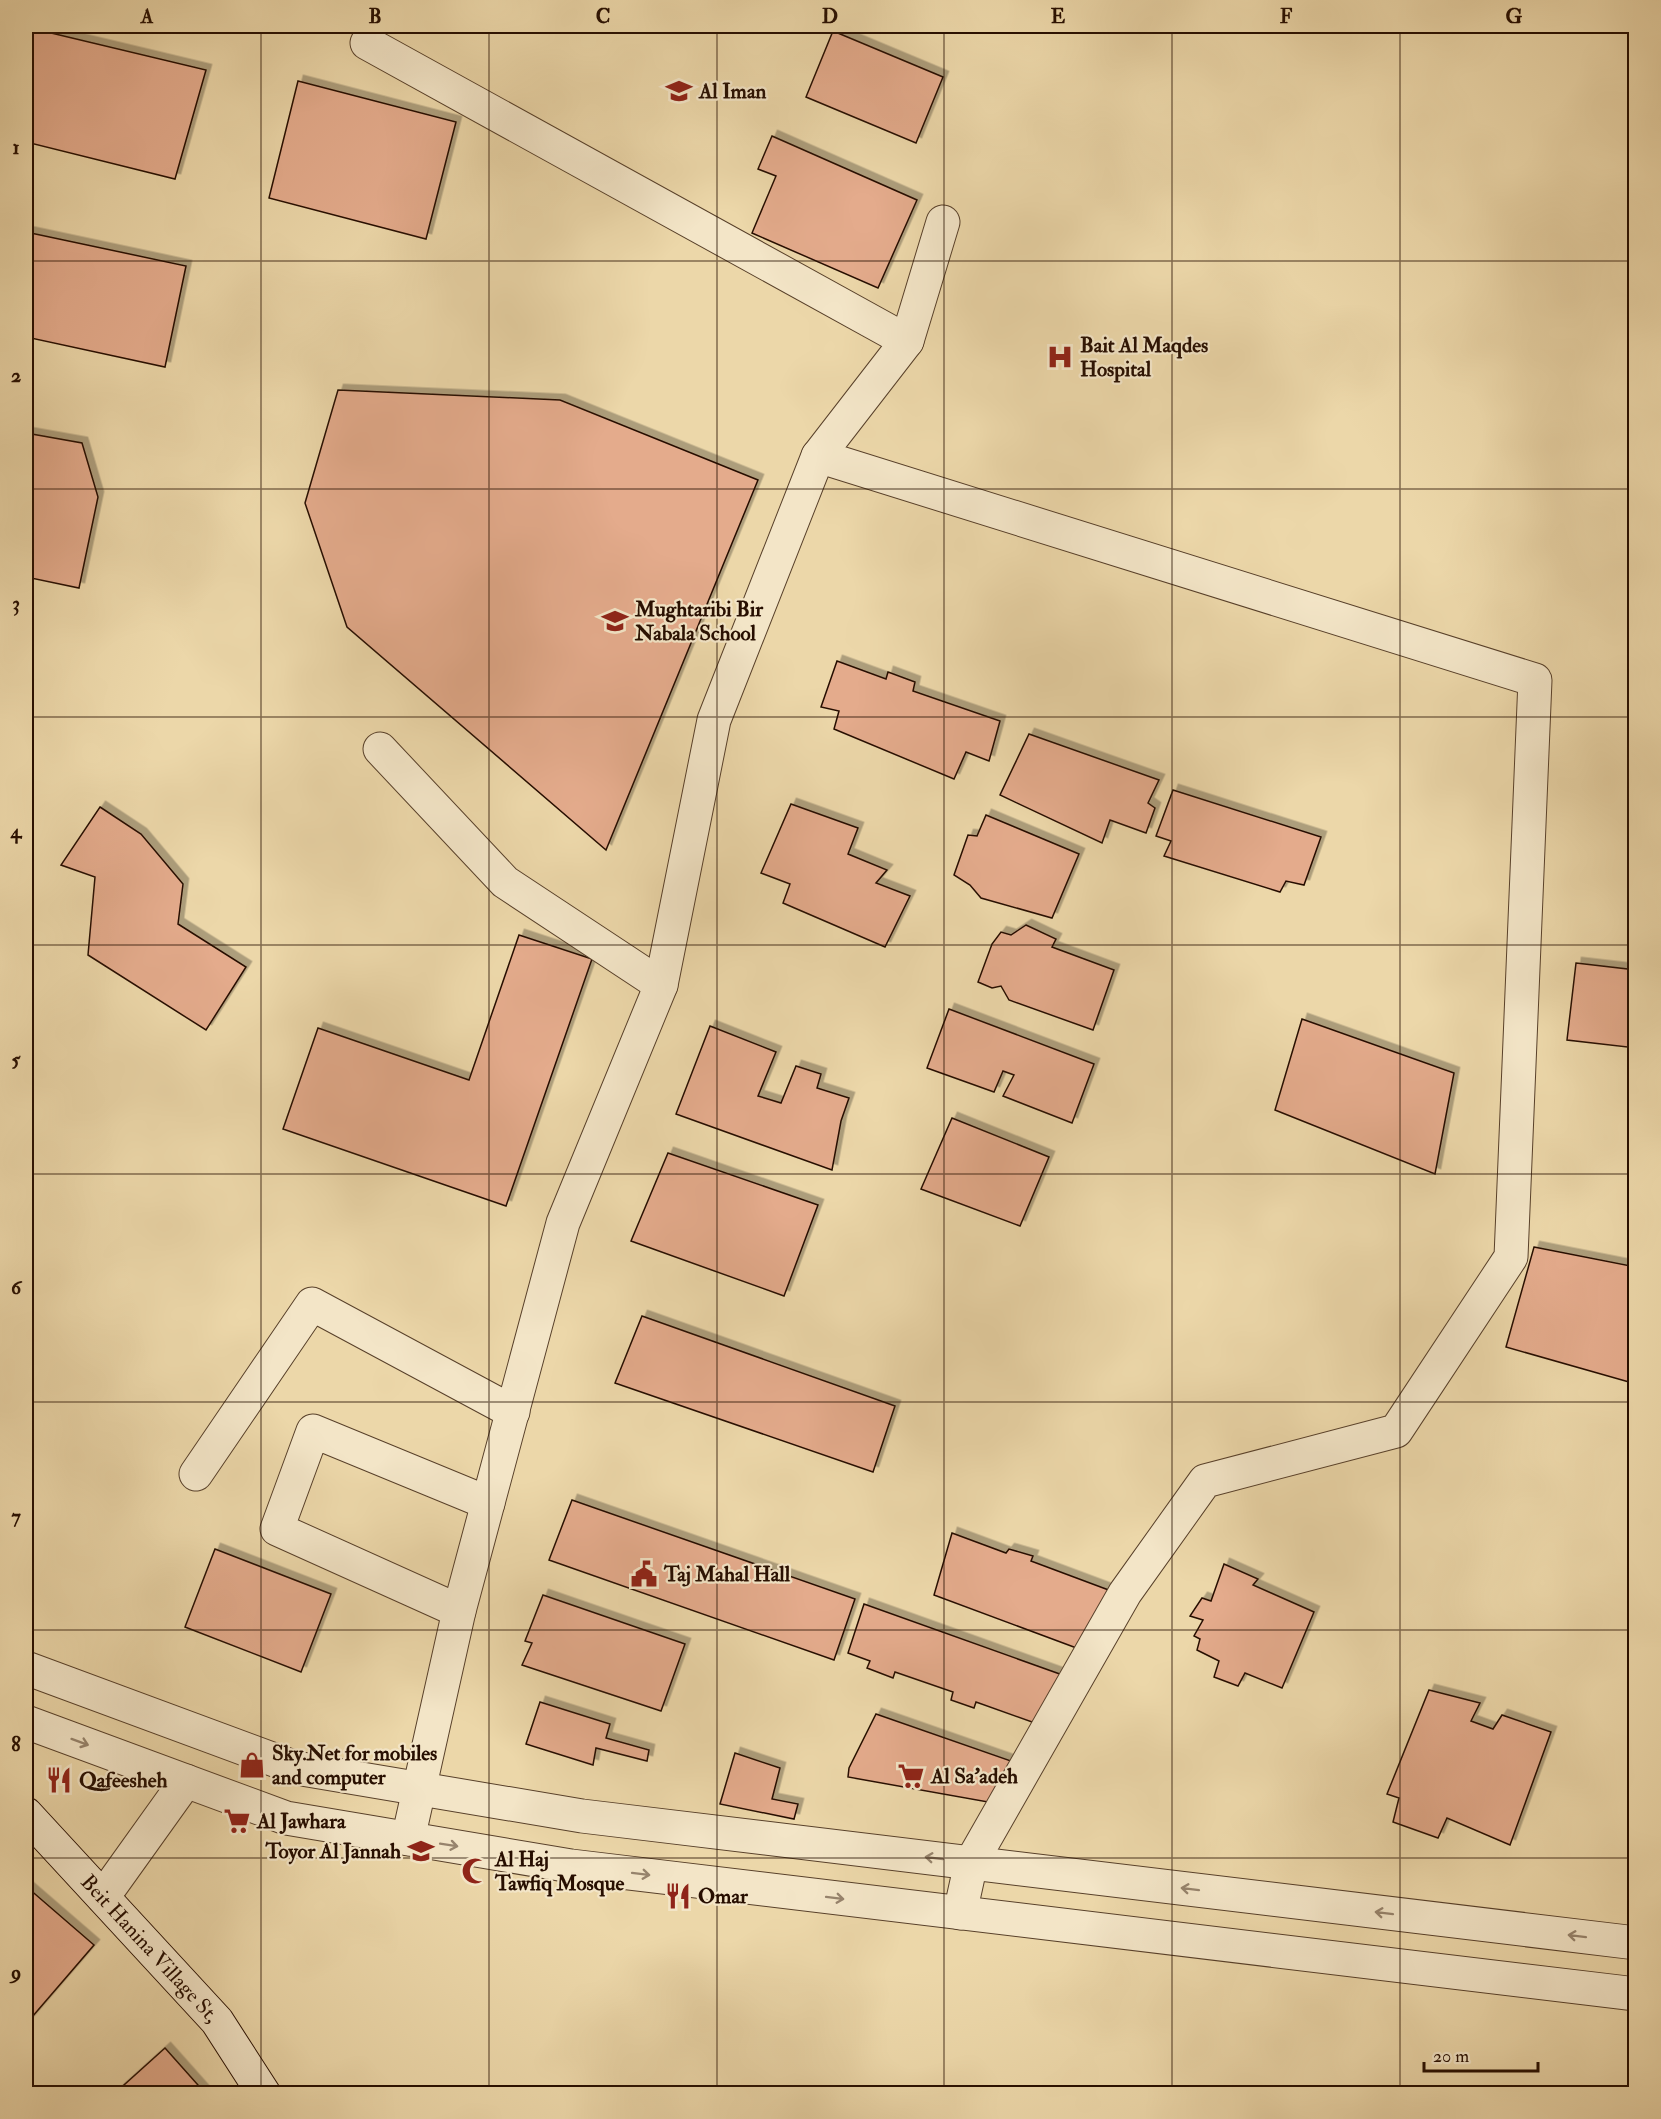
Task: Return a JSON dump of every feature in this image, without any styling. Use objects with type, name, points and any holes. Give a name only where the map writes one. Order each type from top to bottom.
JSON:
[{"type":"street","points":[[367,43],[907,341]]},
{"type":"street","points":[[408,1839],[459,1611],[563,1223],[661,985],[714,720],[818,456],[907,341],[943,222]]},
{"type":"street","points":[[818,456],[1536,680],[1511,1257],[1396,1431],[1205,1481],[1125,1593],[971,1863],[960,1913]]},
{"type":"street","points":[[380,749],[505,882],[661,985]]},
{"type":"street","points":[[196,1474],[312,1304],[513,1412]]},
{"type":"street","points":[[459,1611],[277,1529],[313,1431],[488,1503]]},
{"type":"street","points":[[26,1668],[296,1768],[582,1816],[1635,1943]]},
{"type":"street","points":[[26,1722],[286,1818],[408,1839],[571,1866],[1635,1995]]},
{"type":"street","points":[[103,1898],[186,1781]]},
{"type":"street","name":"Beit Hanina Village St,","points":[[26,1814],[217,2021],[264,2094]]},
{"type":"building","points":[[26,27],[206,70],[175,179],[26,142]]},
{"type":"building","points":[[833,31],[943,77],[916,143],[806,97]]},
{"type":"building","points":[[298,81],[456,122],[426,239],[269,198]]},
{"type":"building","points":[[772,136],[917,200],[878,288],[752,233],[776,176],[758,169]]},
{"type":"building","points":[[26,232],[186,266],[165,367],[26,337]]},
{"type":"building","points":[[338,390],[560,400],[758,480],[606,850],[347,627],[305,503]]},
{"type":"building","points":[[26,433],[82,443],[98,497],[79,588],[26,577]]},
{"type":"building","points":[[837,661],[886,679],[888,672],[915,682],[913,691],[1000,721],[989,761],[966,752],[954,779],[834,729],[839,711],[821,707]]},
{"type":"building","points":[[1029,734],[1159,780],[1148,803],[1155,808],[1146,833],[1110,820],[1102,843],[1000,795]]},
{"type":"building","points":[[1173,790],[1321,837],[1304,885],[1286,881],[1280,892],[1164,856],[1171,841],[1156,836]]},
{"type":"building","points":[[791,804],[858,828],[848,854],[887,870],[876,883],[910,896],[885,947],[783,903],[790,884],[761,873]]},
{"type":"building","points":[[100,807],[141,834],[183,884],[178,924],[246,967],[206,1030],[88,955],[95,877],[61,865]]},
{"type":"building","points":[[986,815],[1079,854],[1052,918],[981,898],[970,885],[954,875],[968,835],[977,836]]},
{"type":"building","points":[[1026,925],[1056,939],[1052,947],[1114,970],[1093,1030],[1009,1000],[1001,986],[992,988],[978,982],[992,944],[1001,932],[1011,935]]},
{"type":"building","points":[[519,935],[592,959],[506,1206],[283,1129],[318,1028],[469,1080]]},
{"type":"building","points":[[1576,963],[1636,970],[1636,1048],[1567,1040]]},
{"type":"building","points":[[949,1009],[1094,1064],[1072,1123],[1003,1096],[1014,1075],[1003,1071],[994,1092],[927,1068]]},
{"type":"building","points":[[1302,1019],[1454,1073],[1435,1174],[1275,1110]]},
{"type":"building","points":[[710,1026],[776,1052],[758,1096],[781,1103],[796,1066],[821,1074],[817,1088],[849,1098],[841,1121],[832,1170],[676,1114]]},
{"type":"building","points":[[952,1118],[1049,1157],[1020,1226],[921,1189]]},
{"type":"building","points":[[668,1153],[818,1205],[784,1296],[631,1241]]},
{"type":"building","points":[[1534,1247],[1636,1267],[1636,1384],[1506,1347]]},
{"type":"building","points":[[642,1316],[895,1406],[873,1472],[615,1383]]},
{"type":"building","points":[[572,1500],[855,1599],[834,1660],[549,1560]]},
{"type":"building","points":[[952,1533],[1006,1553],[1009,1549],[1033,1556],[1031,1561],[1122,1595],[1098,1656],[934,1595]]},
{"type":"building","points":[[215,1549],[331,1594],[301,1672],[185,1627]]},
{"type":"building","points":[[1224,1564],[1258,1579],[1253,1585],[1314,1612],[1282,1688],[1245,1673],[1238,1686],[1214,1677],[1219,1661],[1197,1650],[1200,1639],[1194,1636],[1203,1620],[1190,1616],[1202,1598],[1211,1601]]},
{"type":"building","points":[[543,1595],[685,1644],[661,1711],[522,1665],[532,1643],[525,1641]]},
{"type":"building","points":[[864,1604],[1071,1678],[1049,1728],[976,1702],[974,1708],[951,1700],[953,1692],[895,1672],[893,1678],[867,1668],[870,1661],[848,1653]]},
{"type":"building","points":[[1429,1690],[1480,1703],[1471,1721],[1493,1729],[1502,1715],[1551,1732],[1510,1845],[1447,1818],[1438,1838],[1393,1822],[1399,1798],[1387,1794]]},
{"type":"building","points":[[540,1702],[610,1724],[606,1738],[649,1750],[647,1761],[596,1748],[593,1765],[526,1744]]},
{"type":"building","points":[[876,1714],[1025,1766],[988,1802],[848,1777],[849,1768]]},
{"type":"building","points":[[735,1753],[780,1768],[772,1799],[798,1804],[794,1819],[720,1804]]},
{"type":"building","points":[[28,1888],[94,1945],[26,2024],[26,1890]]},
{"type":"building","points":[[165,2048],[206,2094],[114,2094]]},
{"type":"place","name":"Al Iman","points":[[679,91]]},
{"type":"place","name":"Bait Al Maqdes Hospital","points":[[1060,357]]},
{"type":"place","name":"Mughtaribi Bir Nabala School","points":[[615,621]]},
{"type":"place","name":"Taj Mahal Hall","points":[[644,1574]]},
{"type":"place","name":"Sky.Net for mobiles and computer","points":[[252,1765]]},
{"type":"place","name":"Al Sa'adeh","points":[[911,1776]]},
{"type":"place","name":"Qafeesheh","points":[[59,1780]]},
{"type":"place","name":"Al Jawhara","points":[[237,1821]]},
{"type":"place","name":"Toyor Al Jannah","points":[[421,1851]]},
{"type":"place","name":"Al Haj Tawfiq Mosque","points":[[475,1871]]},
{"type":"place","name":"Omar","points":[[678,1896]]}]
